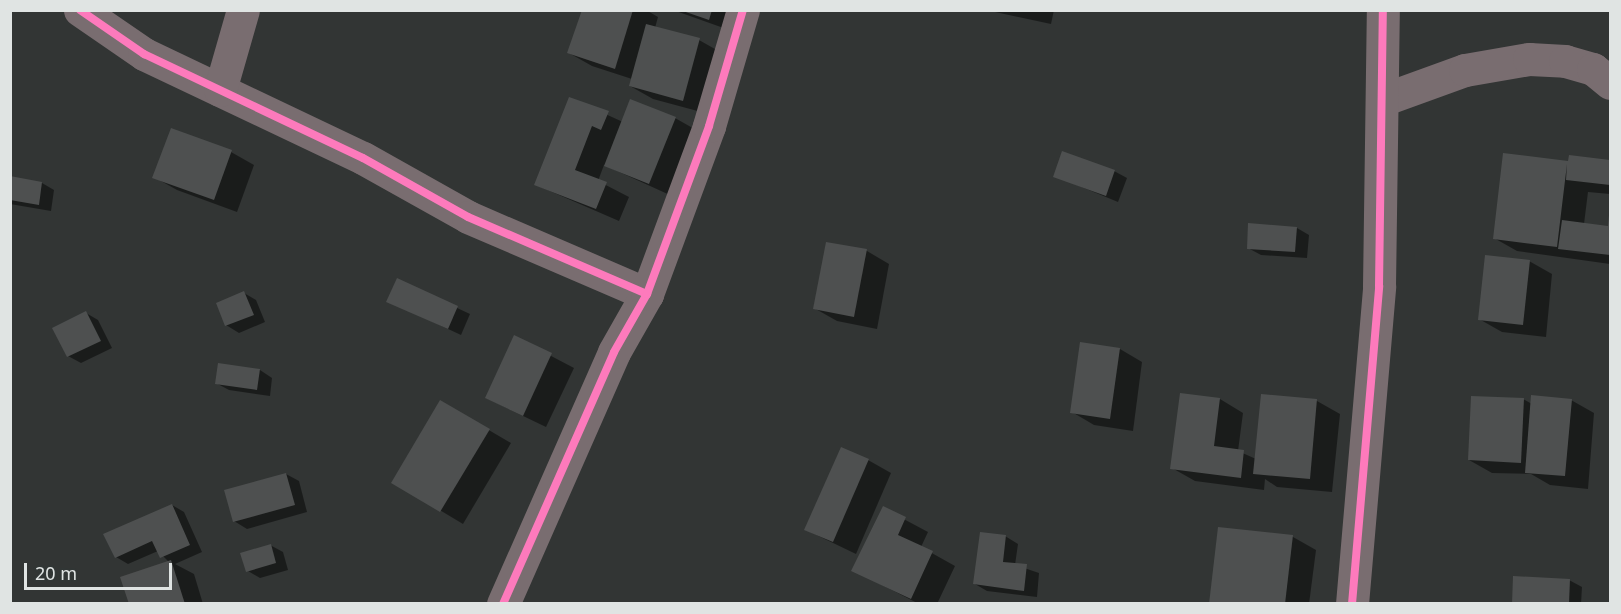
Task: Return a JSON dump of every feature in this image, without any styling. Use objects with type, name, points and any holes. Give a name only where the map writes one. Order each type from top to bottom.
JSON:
[{"type":"street","points":[[80,10],[144,54],[363,158],[468,217],[647,294]]},
{"type":"street","points":[[220,90],[243,10]]},
{"type":"street","points":[[503,603],[614,352],[647,294],[709,126],[743,10]]},
{"type":"street","points":[[1352,603],[1379,286],[1383,10]]},
{"type":"street","points":[[1382,100],[1465,70],[1529,59],[1566,61],[1593,69],[1611,83]]},
{"type":"building","points":[[582,10],[633,10],[615,69],[567,53]]},
{"type":"building","points":[[680,10],[712,10],[709,20]]},
{"type":"building","points":[[646,24],[700,38],[683,101],[629,86]]},
{"type":"building","points":[[569,97],[609,111],[601,130],[592,126],[575,170],[607,182],[596,209],[534,185]]},
{"type":"building","points":[[630,99],[676,117],[649,184],[604,166]]},
{"type":"building","points":[[171,128],[232,150],[214,200],[152,178]]},
{"type":"building","points":[[1062,151],[1115,170],[1106,196],[1053,177]]},
{"type":"building","points":[[1503,153],[1568,161],[1569,155],[1610,160],[1610,185],[1566,180],[1567,164],[1557,247],[1493,239]]},
{"type":"building","points":[[10,176],[42,182],[39,205],[10,200]]},
{"type":"building","points":[[1609,215],[1610,255],[1558,249],[1562,220],[1608,226]]},
{"type":"building","points":[[1248,223],[1297,227],[1295,252],[1247,249]]},
{"type":"building","points":[[826,242],[867,249],[854,317],[813,309]]},
{"type":"building","points":[[1485,255],[1530,260],[1523,325],[1478,320]]},
{"type":"building","points":[[397,278],[458,306],[448,329],[386,302]]},
{"type":"building","points":[[244,291],[254,315],[225,326],[216,303]]},
{"type":"building","points":[[86,311],[101,341],[67,357],[52,328]]},
{"type":"building","points":[[514,335],[552,353],[523,416],[485,398]]},
{"type":"building","points":[[1080,342],[1120,348],[1110,419],[1070,413]]},
{"type":"building","points":[[218,363],[260,369],[257,390],[215,384]]},
{"type":"building","points":[[1180,393],[1220,398],[1214,446],[1244,450],[1241,478],[1170,469]]},
{"type":"building","points":[[1261,394],[1317,399],[1310,479],[1253,474]]},
{"type":"building","points":[[1531,395],[1572,399],[1565,476],[1525,473]]},
{"type":"building","points":[[1471,396],[1524,398],[1521,463],[1468,460]]},
{"type":"building","points":[[440,400],[490,429],[440,512],[391,483]]},
{"type":"building","points":[[841,447],[869,459],[833,542],[804,530]]},
{"type":"building","points":[[286,473],[295,505],[233,522],[224,490]]},
{"type":"building","points":[[172,504],[190,545],[160,558],[152,541],[115,558],[103,534]]},
{"type":"building","points":[[883,506],[906,517],[898,535],[933,551],[911,599],[851,571]]},
{"type":"building","points":[[1218,527],[1293,535],[1285,604],[1209,604]]},
{"type":"building","points":[[980,532],[1006,535],[1003,562],[1027,564],[1024,591],[973,584]]},
{"type":"building","points":[[271,544],[276,563],[246,572],[240,553]]},
{"type":"building","points":[[171,560],[185,604],[129,604],[120,577]]},
{"type":"building","points":[[1513,576],[1570,579],[1569,604],[1512,604]]},
{"type":"cycle path","points":[[80,10],[144,54],[363,158],[468,217],[647,294]]},
{"type":"cycle path","points":[[503,604],[614,352],[647,294],[709,126],[743,10]]},
{"type":"cycle path","points":[[1352,604],[1379,286],[1383,10]]}]
